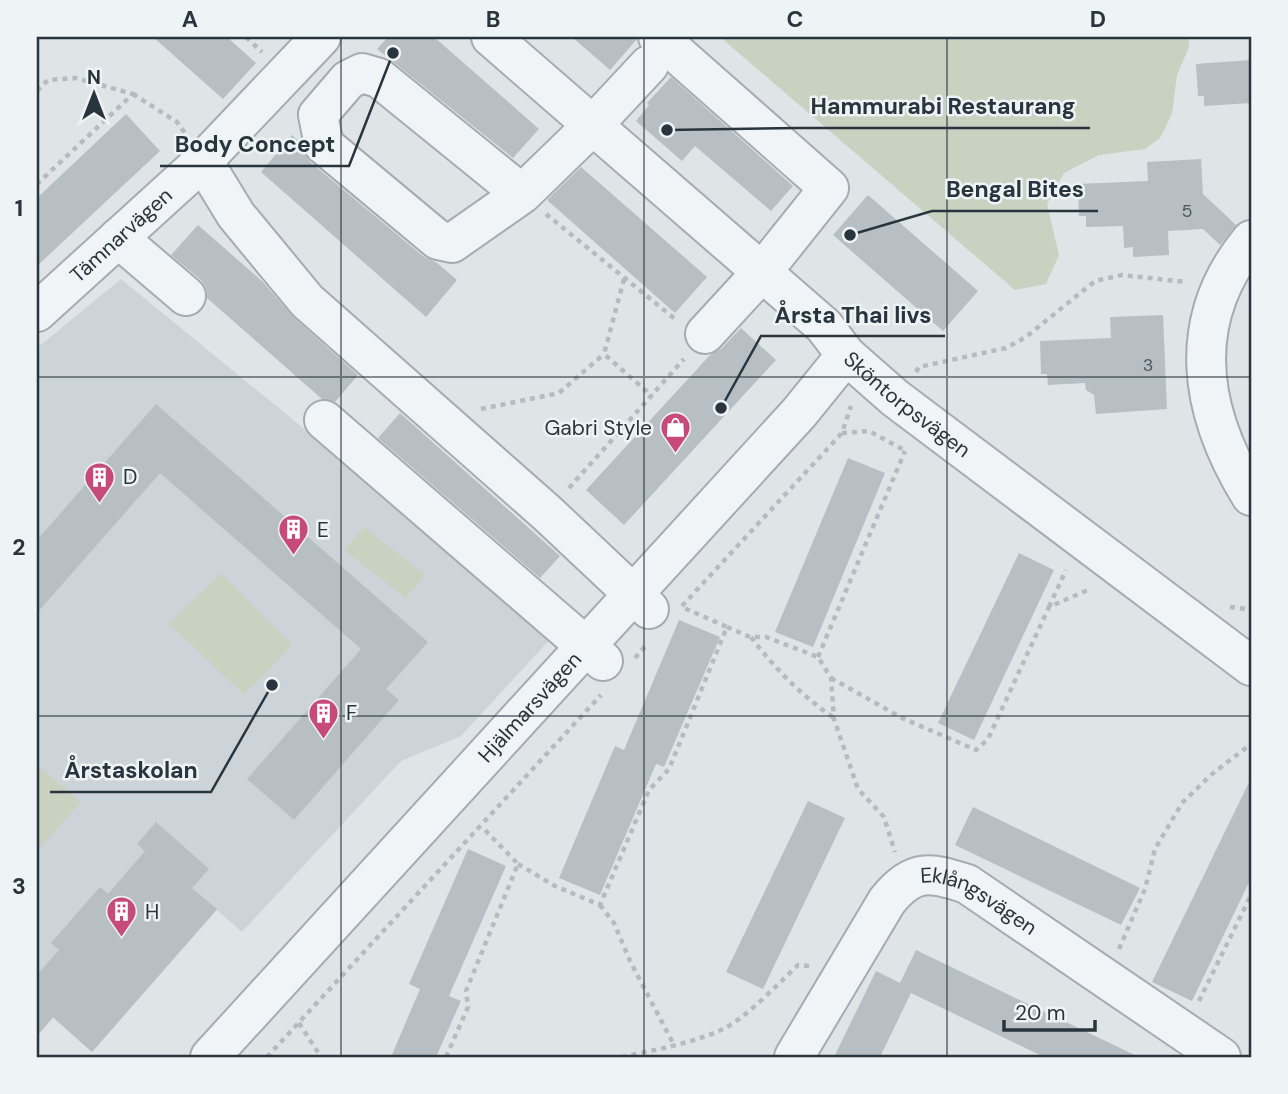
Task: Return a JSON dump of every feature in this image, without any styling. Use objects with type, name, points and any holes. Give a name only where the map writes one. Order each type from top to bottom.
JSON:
[{"type":"street","name":"Tämnarvägen","points":[[37,312],[203,161],[321,37]]},
{"type":"street","name":"Sköntorpsvägen","points":[[491,37],[824,326],[855,363],[895,398],[1251,667]]},
{"type":"street","points":[[522,194],[379,78],[362,73],[348,80],[318,115],[324,145],[438,240],[452,243],[522,194],[593,125],[653,51],[828,188],[762,272],[705,334]]},
{"type":"street","points":[[203,161],[236,215],[307,301],[547,513],[654,612]]},
{"type":"street","points":[[118,238],[186,296]]},
{"type":"street","points":[[1251,240],[1232,263],[1219,289],[1207,349],[1206,379],[1220,437],[1251,496]]},
{"type":"street","name":"Hjälmarsvägen","points":[[239,1057],[654,612],[799,413],[855,363]]},
{"type":"street","points":[[324,420],[605,666]]},
{"type":"street","name":"Hjälmarsvägen","points":[[210,1057],[605,666]]},
{"type":"street","name":"Eklångsvägen","points":[[794,1057],[895,890],[920,876],[938,874],[967,884],[1221,1057]]},
{"type":"path","points":[[37,90],[48,80],[76,78],[133,94],[177,122],[203,161]]},
{"type":"path","points":[[37,184],[133,94]]},
{"type":"path","points":[[522,194],[670,315]]},
{"type":"path","points":[[913,375],[919,367],[1006,348],[1026,337],[1095,281],[1122,275],[1175,280],[1219,289]]},
{"type":"path","points":[[439,418],[559,393],[604,354],[624,279]]},
{"type":"path","points":[[547,513],[705,334]]},
{"type":"path","points":[[604,354],[652,396]]},
{"type":"path","points":[[267,1057],[482,827],[605,666],[654,612],[842,433]]},
{"type":"path","points":[[818,657],[905,451]]},
{"type":"path","points":[[831,678],[902,718],[976,750],[988,739],[1066,570]]},
{"type":"path","points":[[1049,607],[1091,588]]},
{"type":"path","points":[[654,612],[727,627],[750,637],[766,637],[818,657],[831,678],[834,719],[858,789],[884,817],[895,853]]},
{"type":"path","points":[[600,905],[649,790],[669,769],[727,627]]},
{"type":"path","points":[[750,637],[804,698],[834,719]]},
{"type":"path","points":[[1105,979],[1145,889],[1154,849],[1182,803],[1212,774],[1251,744]]},
{"type":"path","points":[[482,827],[518,863],[555,886],[600,905],[614,923],[630,961],[674,1045]]},
{"type":"path","points":[[446,1057],[468,1007],[466,991],[518,863]]},
{"type":"path","points":[[1195,1008],[1251,894]]},
{"type":"path","points":[[622,1057],[674,1045],[724,1028],[798,965],[846,970]]},
{"type":"path","points":[[299,1024],[321,1057]]},
{"type":"path","points":[[661,1048],[663,1057]]},
{"type":"shaded area","points":[[121,279],[555,634],[461,736],[401,761],[242,932],[217,910],[92,1052],[53,1018],[37,1036],[37,348]]},
{"type":"green space","points":[[720,37],[1189,37],[1189,47],[1177,75],[1172,114],[1160,138],[1145,149],[1099,155],[1064,173],[1047,204],[1059,255],[1046,284],[1015,290]]},
{"type":"green space","points":[[364,527],[425,575],[405,598],[344,550]]},
{"type":"green space","points":[[221,573],[292,645],[244,695],[169,624]]},
{"type":"green space","points":[[37,765],[81,802],[37,851]]},
{"type":"building","points":[[153,37],[227,37],[256,63],[223,99]]},
{"type":"building","points":[[388,37],[434,37],[539,129],[513,158],[377,49]]},
{"type":"building","points":[[572,37],[637,37],[637,39],[610,70]]},
{"type":"building","points":[[1251,60],[1251,103],[1204,106],[1204,96],[1198,96],[1196,64]]},
{"type":"building","points":[[671,77],[793,186],[771,211],[695,146],[682,161],[636,121],[649,105],[647,103]]},
{"type":"building","points":[[126,114],[160,151],[37,266],[37,198]]},
{"type":"building","points":[[292,135],[301,144],[310,162],[424,257],[436,262],[457,280],[426,317],[261,172]]},
{"type":"building","points":[[1201,159],[1203,194],[1236,225],[1220,245],[1203,229],[1168,231],[1169,255],[1133,257],[1133,247],[1124,248],[1123,226],[1086,227],[1086,216],[1079,216],[1078,184],[1148,181],[1147,162]]},
{"type":"building","points":[[581,167],[707,277],[675,313],[547,200]]},
{"type":"building","points":[[868,195],[978,291],[943,331],[833,235]]},
{"type":"building","points":[[198,225],[263,282],[293,317],[358,375],[335,402],[322,399],[207,298],[206,288],[201,280],[171,255]]},
{"type":"building","points":[[1163,315],[1167,409],[1096,414],[1094,395],[1086,390],[1085,383],[1048,385],[1047,374],[1041,374],[1040,341],[1111,338],[1110,317]]},
{"type":"building","points":[[741,328],[776,360],[624,525],[586,490],[710,355],[721,349]]},
{"type":"building","points":[[156,404],[428,642],[386,689],[399,700],[294,820],[247,779],[361,649],[160,473],[37,613],[37,540]]},
{"type":"building","points":[[400,413],[560,556],[540,578],[378,438]]},
{"type":"building","points":[[848,458],[885,473],[813,647],[775,632]]},
{"type":"building","points":[[1019,553],[1054,570],[974,740],[938,723]]},
{"type":"building","points":[[679,620],[720,637],[664,767],[656,764],[600,895],[559,878],[615,746],[624,750]]},
{"type":"building","points":[[1251,778],[1251,878],[1192,1001],[1152,982]]},
{"type":"building","points":[[808,801],[845,818],[763,989],[726,972]]},
{"type":"building","points":[[973,807],[1140,888],[1121,925],[955,845]]},
{"type":"building","name":"H","points":[[156,822],[209,869],[192,888],[217,909],[92,1052],[53,1017],[37,1036],[37,975],[59,950],[51,943],[100,887],[108,894],[145,851],[137,844]]},
{"type":"building","points":[[468,849],[506,866],[449,996],[461,1001],[436,1057],[391,1057],[420,989],[409,984]]},
{"type":"building","points":[[916,950],[1139,1057],[1044,1057],[911,993],[880,1057],[834,1057],[876,971],[900,983]]},
{"type":"place","name":"Body Concept","points":[[393,53]]},
{"type":"place","name":"Hammurabi Restaurang","points":[[667,130]]},
{"type":"place","name":"Bengal Bites","points":[[850,235]]},
{"type":"place","name":"Årsta Thai livs","points":[[721,408]]},
{"type":"place","name":"Gabri Style","points":[[675,455]]},
{"type":"place","name":"D","points":[[100,504]]},
{"type":"place","name":"E","points":[[294,557]]},
{"type":"place","name":"Årstaskolan","points":[[272,685]]},
{"type":"place","name":"F","points":[[323,740]]},
{"type":"place","name":"H","points":[[122,939]]}]
